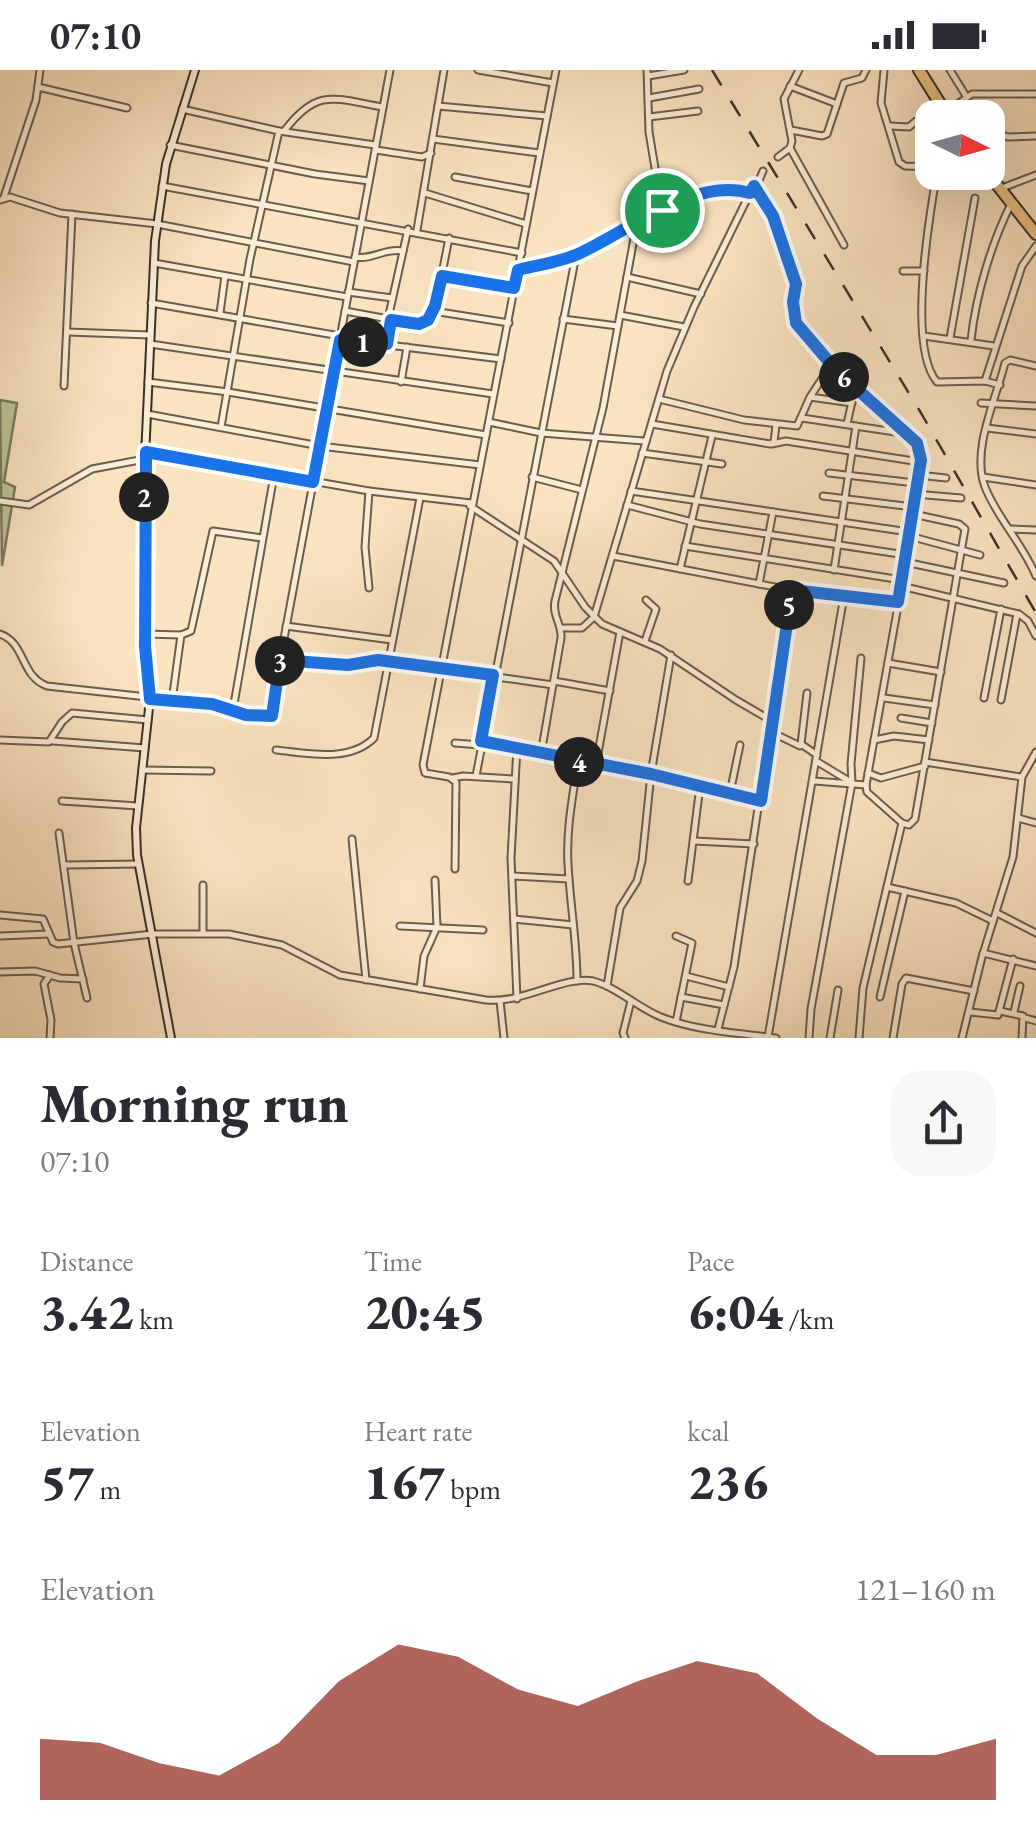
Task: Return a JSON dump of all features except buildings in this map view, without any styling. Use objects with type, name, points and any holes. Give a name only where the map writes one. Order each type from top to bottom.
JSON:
[{"type":"highway","points":[[919,70],[938,100]]},
{"type":"highway","points":[[1001,190],[1036,234]]},
{"type":"street","points":[[40,70],[2,199],[354,260],[369,259],[386,249],[403,251]]},
{"type":"street","points":[[171,1038],[138,864],[138,806],[150,699],[145,634],[145,456],[151,303],[162,186],[170,145],[196,70]]},
{"type":"street","points":[[0,634],[14,642],[30,676],[40,684],[218,705],[258,717],[273,716],[286,626],[390,70]]},
{"type":"street","points":[[417,231],[444,70]]},
{"type":"street","points":[[478,70],[553,83]]},
{"type":"street","points":[[513,779],[453,778],[425,773],[422,768],[556,70]]},
{"type":"street","points":[[662,210],[649,117],[648,73],[684,70]]},
{"type":"street","points":[[799,70],[784,103],[791,130],[790,148],[844,245]]},
{"type":"street","points":[[791,130],[827,134],[850,70]]},
{"type":"street","points":[[847,80],[862,78],[866,70]]},
{"type":"street","points":[[884,70],[882,102],[902,165],[915,167]]},
{"type":"street","points":[[950,70],[966,96]]},
{"type":"street","points":[[790,86],[837,104]]},
{"type":"street","points":[[38,87],[128,108]]},
{"type":"street","points":[[649,98],[699,89]]},
{"type":"street","points":[[961,100],[966,96],[1036,94]]},
{"type":"street","points":[[221,427],[254,242],[281,131],[304,107],[324,98],[383,107]]},
{"type":"street","points":[[438,106],[547,116]]},
{"type":"street","points":[[182,109],[422,157],[431,153]]},
{"type":"street","points":[[649,117],[698,110]]},
{"type":"street","points":[[890,126],[909,128],[915,122]]},
{"type":"street","points":[[1005,136],[1036,136]]},
{"type":"street","points":[[433,140],[540,153]]},
{"type":"street","points":[[170,145],[369,181]]},
{"type":"street","points":[[778,157],[790,148]]},
{"type":"street","points":[[561,628],[582,628],[594,617],[658,399],[684,327],[763,171]]},
{"type":"street","points":[[1005,186],[1036,176]]},
{"type":"street","points":[[456,177],[532,191]]},
{"type":"street","points":[[162,186],[522,252]]},
{"type":"street","points":[[518,270],[576,255],[662,210],[722,189],[752,190],[773,216],[796,284],[796,323],[831,365],[917,443],[920,462],[916,483],[915,494],[912,510],[902,583],[866,785],[868,792],[902,822],[912,825],[954,598],[963,526],[912,510],[823,496]]},
{"type":"street","points":[[932,190],[924,271],[924,336],[934,380],[1000,384]]},
{"type":"street","points":[[424,193],[526,224]]},
{"type":"street","points":[[950,338],[975,198]]},
{"type":"street","points":[[971,340],[976,306],[1011,204]]},
{"type":"street","points":[[64,386],[72,214]]},
{"type":"street","points":[[541,754],[561,628],[553,612],[596,436],[637,222]]},
{"type":"street","points":[[387,344],[392,298],[408,230]]},
{"type":"street","points":[[345,311],[419,324],[428,320],[449,238]]},
{"type":"street","points":[[986,381],[1022,266],[1036,246]]},
{"type":"street","points":[[476,776],[576,255]]},
{"type":"street","points":[[154,263],[348,295],[392,298]]},
{"type":"street","points":[[903,271],[924,271]]},
{"type":"street","points":[[220,314],[225,276]]},
{"type":"street","points":[[442,276],[514,288]]},
{"type":"street","points":[[627,276],[700,294]]},
{"type":"street","points":[[151,303],[340,338],[501,359]]},
{"type":"street","points":[[432,311],[509,323]]},
{"type":"street","points":[[620,315],[684,327]]},
{"type":"street","points":[[563,318],[618,326]]},
{"type":"street","points":[[67,332],[150,340],[334,374],[494,394]]},
{"type":"street","points":[[924,336],[994,346]]},
{"type":"street","points":[[401,382],[407,347]]},
{"type":"street","points":[[1036,366],[1007,360],[982,452],[982,477],[988,494],[1036,576]]},
{"type":"street","points":[[658,399],[724,416],[797,426],[810,396],[831,365]]},
{"type":"street","points":[[148,382],[486,435]]},
{"type":"street","points":[[846,425],[855,388]]},
{"type":"street","points":[[810,396],[852,403]]},
{"type":"street","points":[[981,402],[1036,406]]},
{"type":"street","points":[[147,414],[320,446],[480,465]]},
{"type":"street","points":[[802,418],[905,433]]},
{"type":"street","points":[[489,422],[541,433],[646,442]]},
{"type":"street","points":[[651,424],[772,444],[786,440],[920,462]]},
{"type":"street","points":[[772,444],[776,425]]},
{"type":"street","points":[[834,570],[856,426]]},
{"type":"street","points":[[987,428],[1036,434]]},
{"type":"street","points":[[680,570],[712,435]]},
{"type":"street","points":[[642,454],[722,464]]},
{"type":"street","points":[[0,500],[32,504],[92,469],[145,456],[471,504],[562,568],[594,617],[671,655],[772,721]]},
{"type":"street","points":[[829,473],[916,483]]},
{"type":"street","points":[[232,710],[274,474]]},
{"type":"street","points":[[918,475],[946,478]]},
{"type":"street","points":[[532,477],[583,490]]},
{"type":"street","points":[[982,477],[1036,485]]},
{"type":"street","points":[[368,491],[364,547],[369,588]]},
{"type":"street","points":[[631,491],[909,534],[980,555]]},
{"type":"street","points":[[915,494],[961,498]]},
{"type":"street","points":[[276,750],[338,754],[370,743],[376,732],[420,498]]},
{"type":"street","points":[[627,505],[691,522],[835,545],[1004,583]]},
{"type":"street","points":[[759,584],[773,512]]},
{"type":"street","points":[[1011,529],[1036,530]]},
{"type":"street","points":[[145,634],[181,634],[193,628],[211,533],[218,530],[262,538]]},
{"type":"street","points":[[686,546],[902,583],[1017,614],[1028,621],[1036,636]]},
{"type":"street","points":[[612,556],[792,590],[898,602]]},
{"type":"street","points":[[713,1038],[729,987],[792,590]]},
{"type":"street","points":[[768,1037],[844,596]]},
{"type":"street","points":[[645,642],[656,610],[646,600]]},
{"type":"street","points":[[984,698],[1000,609]]},
{"type":"street","points":[[1001,700],[1017,614]]},
{"type":"street","points":[[286,626],[392,640]]},
{"type":"street","points":[[596,764],[620,632]]},
{"type":"street","points":[[172,701],[181,634]]},
{"type":"street","points":[[607,986],[620,908],[637,881],[642,861],[651,774],[671,655]]},
{"type":"street","points":[[810,1038],[811,1009],[852,783],[862,658]]},
{"type":"street","points":[[280,660],[348,665],[388,661],[610,691]]},
{"type":"street","points":[[888,662],[941,672]]},
{"type":"street","points":[[802,748],[806,693]]},
{"type":"street","points":[[882,698],[935,705]]},
{"type":"street","points":[[52,741],[72,713],[148,720]]},
{"type":"street","points":[[901,718],[932,723]]},
{"type":"street","points":[[771,732],[852,783]]},
{"type":"street","points":[[874,740],[901,736],[929,740]]},
{"type":"street","points":[[0,740],[145,748]]},
{"type":"street","points":[[455,743],[517,747],[761,801]]},
{"type":"street","points":[[730,793],[740,745]]},
{"type":"street","points":[[517,747],[513,779],[517,999]]},
{"type":"street","points":[[962,1038],[1013,857],[1022,777],[1036,752]]},
{"type":"street","points":[[576,981],[569,821],[578,761]]},
{"type":"street","points":[[868,774],[882,778],[925,764],[1022,777]]},
{"type":"street","points":[[142,770],[211,771]]},
{"type":"street","points":[[453,778],[458,791],[456,869]]},
{"type":"street","points":[[813,781],[866,785]]},
{"type":"street","points":[[688,881],[700,786]]},
{"type":"street","points":[[62,802],[138,806]]},
{"type":"street","points":[[1018,818],[1036,823]]},
{"type":"street","points":[[858,1038],[862,996],[902,822]]},
{"type":"street","points":[[59,832],[74,943],[87,998]]},
{"type":"street","points":[[352,839],[366,980]]},
{"type":"street","points":[[694,841],[754,844]]},
{"type":"street","points":[[66,865],[138,864]]},
{"type":"street","points":[[513,876],[569,879]]},
{"type":"street","points":[[420,990],[424,956],[437,927],[435,880]]},
{"type":"street","points":[[202,934],[203,884]]},
{"type":"street","points":[[887,887],[956,903],[994,922]]},
{"type":"street","points":[[880,997],[905,892]]},
{"type":"street","points":[[996,912],[1036,933]]},
{"type":"street","points":[[0,914],[42,918],[55,944],[153,934],[228,934],[274,943],[334,973],[500,1001],[587,980],[607,986],[676,1022],[744,1036],[776,1038]]},
{"type":"street","points":[[514,919],[573,925]]},
{"type":"street","points":[[400,926],[483,930]]},
{"type":"street","points":[[0,936],[49,934]]},
{"type":"street","points":[[676,936],[692,943],[676,1022]]},
{"type":"street","points":[[984,954],[1036,966]]},
{"type":"street","points":[[969,1011],[994,1016],[1000,1011],[1013,959]]},
{"type":"street","points":[[0,972],[35,971],[83,980]]},
{"type":"street","points":[[50,976],[44,984],[50,1038]]},
{"type":"street","points":[[686,976],[729,987]]},
{"type":"street","points":[[894,1038],[906,978],[974,990]]},
{"type":"street","points":[[1013,1014],[1020,986]]},
{"type":"street","points":[[830,1038],[838,990]]},
{"type":"street","points":[[681,997],[724,1006]]},
{"type":"street","points":[[500,1001],[504,1038]]},
{"type":"street","points":[[626,1038],[623,1032],[631,1001]]},
{"type":"street","points":[[1000,1011],[1036,1021]]},
{"type":"street","points":[[1022,1038],[1025,1018]]},
{"type":"green space","points":[[0,400],[17,403],[4,482],[15,487],[2,566]]},
{"type":"railway","points":[[712,70],[921,413],[1036,613]]},
{"type":"route","points":[[754,186],[783,240],[796,284],[796,323],[837,371],[917,443],[920,451],[898,602],[797,589],[790,593],[761,801],[651,774],[481,741],[493,675],[440,666],[378,660],[348,665],[280,660],[274,714],[266,717],[212,704],[150,699],[145,646],[146,452],[313,482],[340,340],[387,344],[391,320],[419,324],[428,320],[442,276],[514,288],[518,270],[576,255],[662,210],[728,188],[750,193],[754,186]]}]
